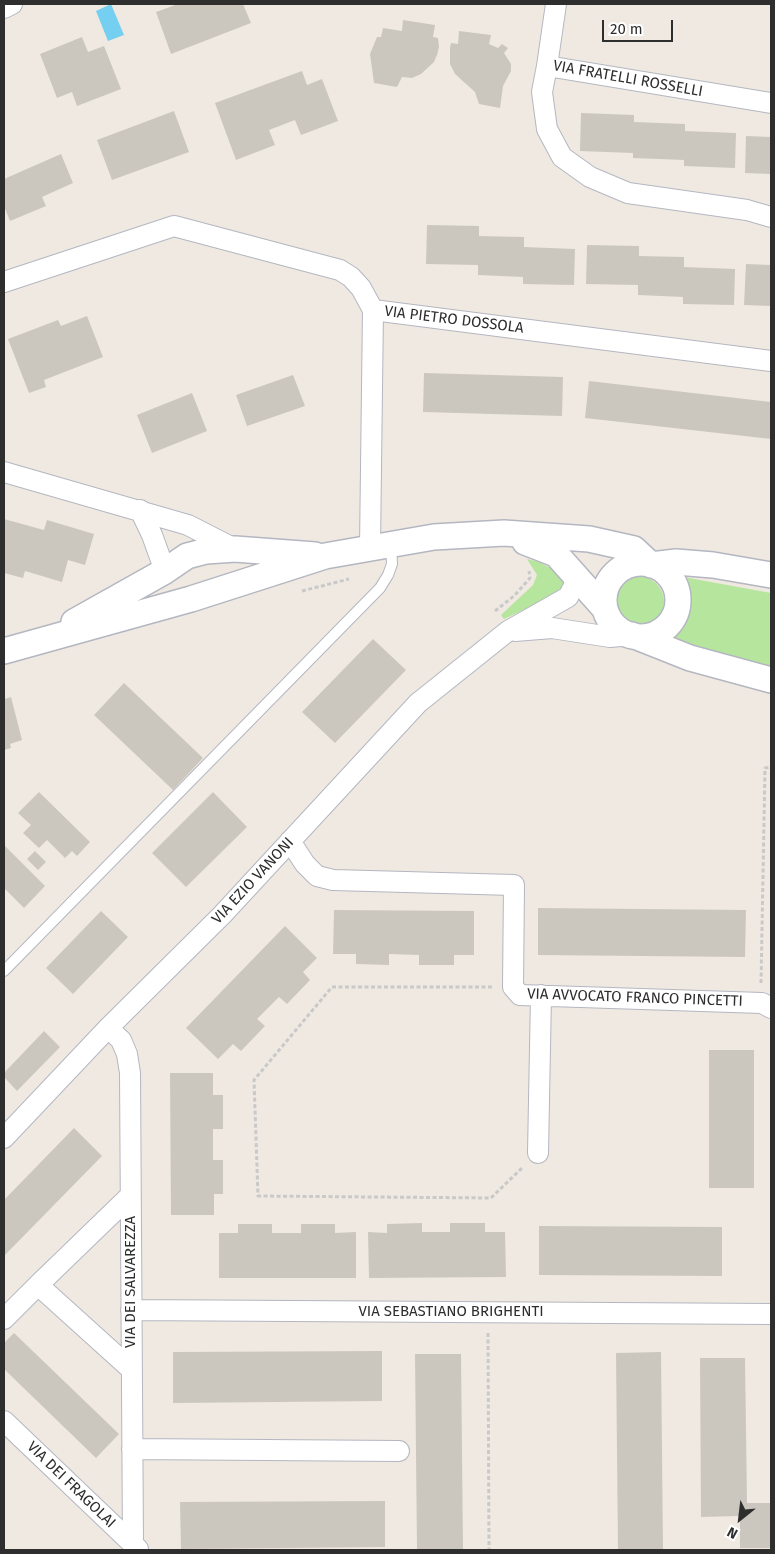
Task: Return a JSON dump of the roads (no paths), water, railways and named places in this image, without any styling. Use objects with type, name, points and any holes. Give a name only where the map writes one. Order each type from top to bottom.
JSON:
[{"type":"street","points":[[4,8],[12,4]]},
{"type":"street","name":"VIA FRATELLI ROSSELLI","points":[[556,4],[547,66],[771,103]]},
{"type":"street","points":[[547,66],[542,92],[546,129],[562,157],[590,177],[628,193],[747,210],[771,217]]},
{"type":"street","points":[[4,282],[174,226],[340,270],[351,277],[361,288],[373,310]]},
{"type":"street","name":"VIA PIETRO DOSSOLA","points":[[380,546],[373,310],[771,361]]},
{"type":"street","points":[[4,472],[188,525],[234,549]]},
{"type":"street","points":[[140,510],[152,535],[165,571],[174,586],[200,596]]},
{"type":"street","points":[[504,533],[556,554],[605,608]]},
{"type":"street","points":[[4,651],[200,596],[325,556],[434,537],[504,533],[590,539],[634,549],[651,565]]},
{"type":"street","points":[[41,641],[165,571],[187,556],[206,551],[234,549],[325,556]]},
{"type":"street","points":[[200,596],[214,584],[217,572],[214,563],[206,551]]},
{"type":"street","points":[[651,565],[676,562],[713,565],[771,575]]},
{"type":"street","points":[[508,631],[552,628],[610,637],[632,635],[647,636],[657,633],[673,618],[677,607],[677,596],[669,576],[661,569],[651,565],[640,563],[629,565],[619,570],[611,578],[606,587],[605,608],[609,619],[616,627],[625,633],[632,635],[690,658],[771,680]]},
{"type":"street","name":"VIA EZIO VANONI","points":[[4,1138],[108,1028],[222,915],[418,703],[508,631],[568,597],[574,586],[575,574]]},
{"type":"street","name":"VIA AVVOCATO FRANCO PINCETTI","points":[[290,841],[305,864],[317,876],[332,880],[514,885],[513,986],[520,995],[766,1006]]},
{"type":"street","points":[[538,1153],[540,995]]},
{"type":"street","name":"VIA DEI SALVAREZZA","points":[[108,1028],[121,1040],[127,1054],[130,1073],[132,1449],[136,1547]]},
{"type":"street","points":[[4,1319],[130,1196]]},
{"type":"street","points":[[38,1285],[131,1369]]},
{"type":"street","name":"VIA SEBASTIANO BRIGHENTI","points":[[131,1310],[771,1314]]},
{"type":"street","name":"VIA DEI FRAGOLAI","points":[[4,1420],[136,1547]]},
{"type":"street","points":[[132,1449],[399,1451]]},
{"type":"lane","points":[[4,971],[380,588],[392,564],[380,546]]},
{"type":"water","points":[[111,4],[124,35],[108,41],[96,11]]}]
